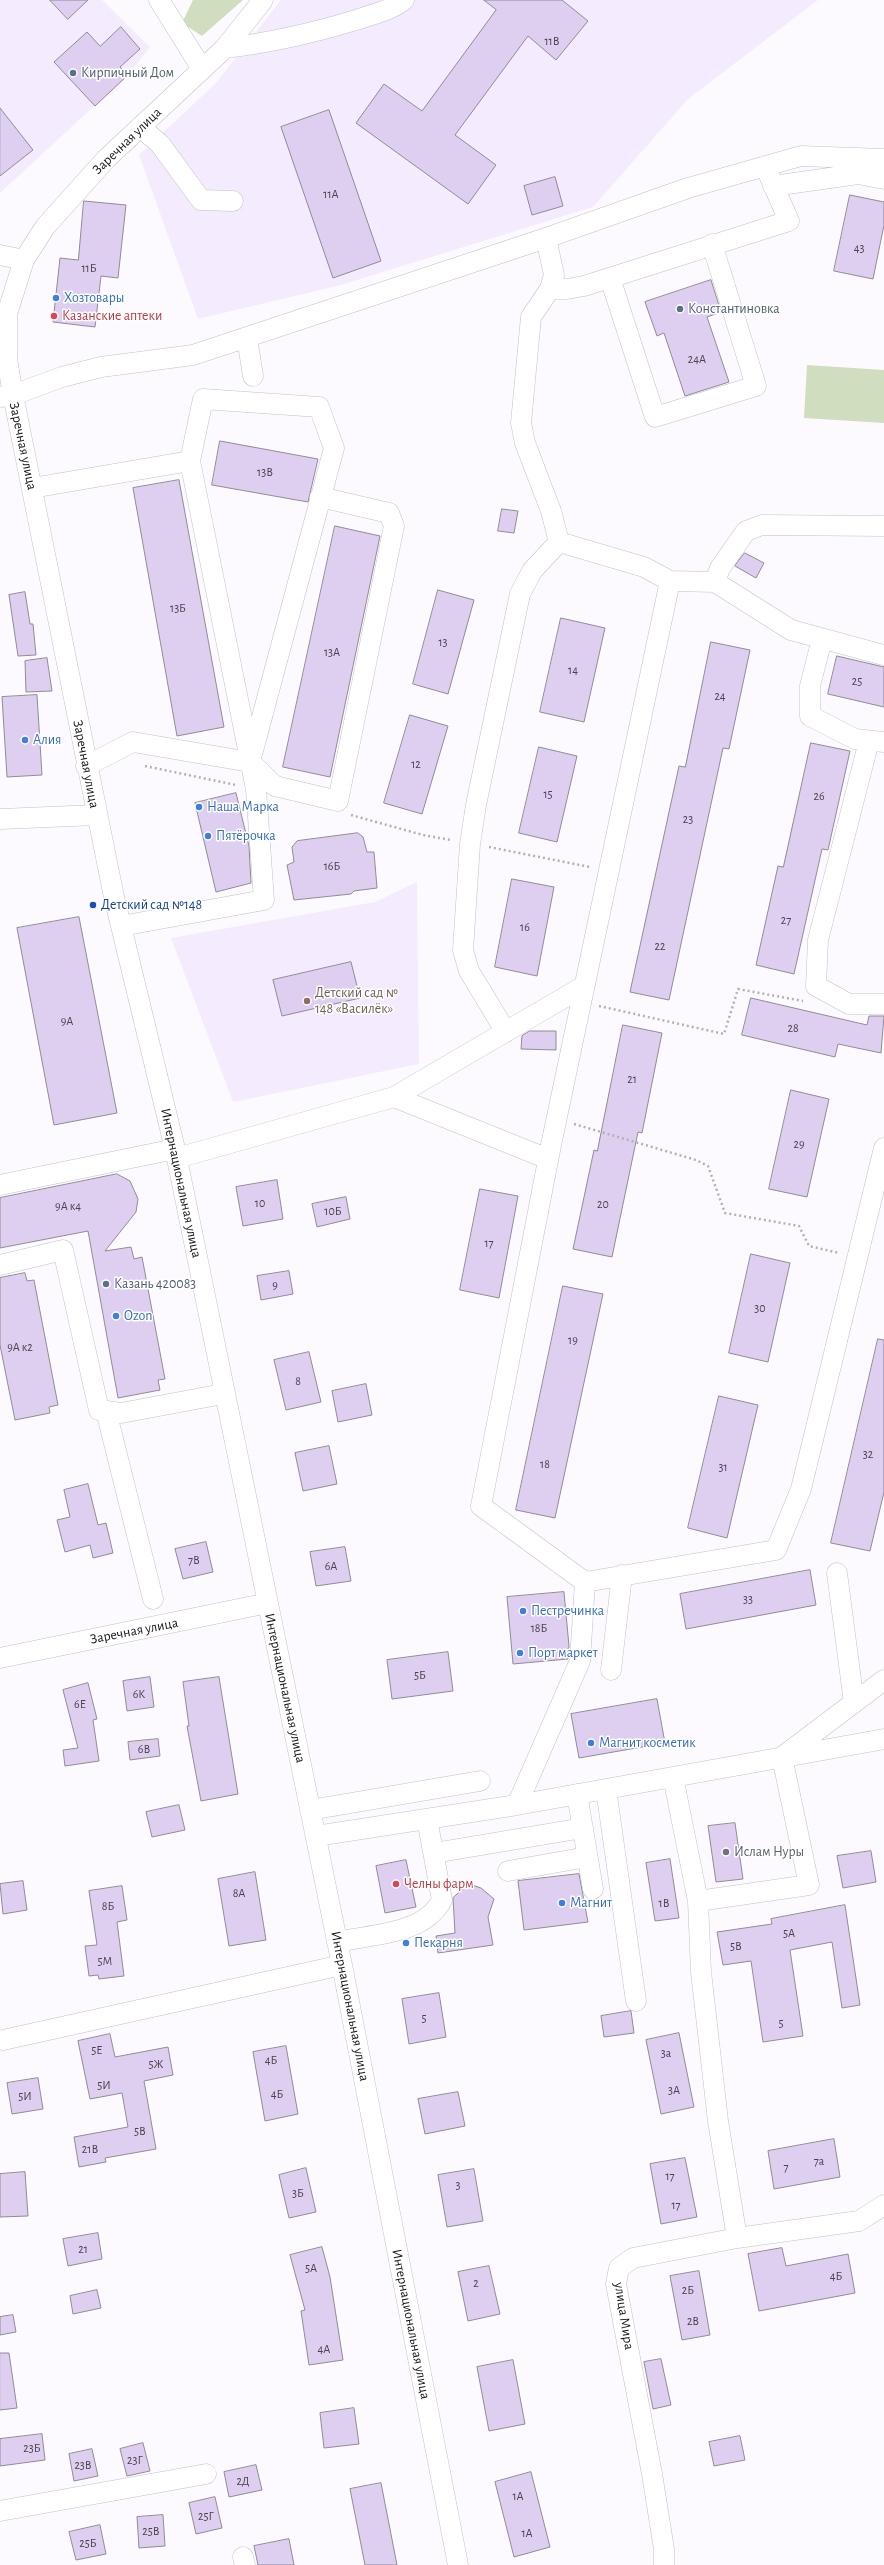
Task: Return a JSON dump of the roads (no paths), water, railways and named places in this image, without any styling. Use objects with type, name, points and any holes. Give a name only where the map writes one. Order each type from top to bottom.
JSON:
[{"type":"street","points":[[159,0],[202,69]]},
{"type":"street","name":"Заречная улица","points":[[97,815],[86,766],[32,488],[6,396],[2,359],[4,313],[24,260],[45,227],[106,159],[224,48],[263,0]]},
{"type":"street","points":[[224,48],[271,43],[393,8],[404,0]]},
{"type":"street","points":[[140,127],[160,144],[201,200],[233,201]]},
{"type":"street","points":[[6,396],[62,377],[101,368],[193,354],[247,338],[546,238],[688,188],[801,156],[878,158]]},
{"type":"street","points":[[550,289],[567,290],[610,278],[712,244],[789,221],[765,166]]},
{"type":"street","points":[[773,186],[858,174],[884,179]]},
{"type":"street","points":[[546,238],[553,264],[554,275],[550,289],[531,317],[522,423],[525,443],[551,511],[559,542]]},
{"type":"street","points":[[610,278],[655,417],[756,386],[712,244]]},
{"type":"street","points":[[0,255],[24,260]]},
{"type":"street","points":[[247,338],[253,376]]},
{"type":"street","points":[[121,926],[264,900],[256,789],[250,762],[190,461],[203,399],[319,407],[334,448],[250,762]]},
{"type":"street","points":[[32,488],[190,461]]},
{"type":"street","points":[[86,766],[133,742],[250,762],[275,786],[338,801],[394,526],[389,512],[320,497]]},
{"type":"street","points":[[715,582],[720,568],[746,531],[762,525],[884,526]]},
{"type":"street","points":[[559,542],[644,567],[670,581],[715,582],[791,630],[884,655]]},
{"type":"street","points":[[506,1032],[469,971],[463,950],[470,844],[520,594],[532,570],[559,542]]},
{"type":"street","points":[[670,581],[556,1119],[481,1506],[585,1582],[776,1550],[801,1488],[884,1148]]},
{"type":"street","points":[[822,639],[810,686],[810,716],[855,739],[877,741],[818,940],[816,986],[849,1004],[884,1004]]},
{"type":"street","points":[[0,819],[97,815]]},
{"type":"street","name":"Интернациональная улица","points":[[97,815],[121,926],[176,1154],[223,1394],[268,1604],[342,1965],[458,2565]]},
{"type":"street","points":[[0,1185],[176,1154],[394,1097],[506,1032],[582,994]]},
{"type":"street","points":[[394,1097],[548,1159]]},
{"type":"street","points":[[0,1265],[63,1250],[99,1410],[121,1413],[223,1394]]},
{"type":"street","points":[[106,1411],[153,1599]]},
{"type":"street","points":[[837,1573],[854,1703]]},
{"type":"street","points":[[611,1670],[622,1575]]},
{"type":"street","points":[[517,1805],[580,1661],[585,1582]]},
{"type":"street","name":"Заречная улица","points":[[0,1658],[268,1604]]},
{"type":"street","points":[[782,1757],[884,1680]]},
{"type":"street","points":[[316,1836],[517,1805],[884,1739]]},
{"type":"street","points":[[698,1901],[809,1885],[782,1757]]},
{"type":"street","points":[[673,1777],[698,1901],[701,1972],[718,2121],[736,2238]]},
{"type":"street","points":[[310,1810],[480,1781]]},
{"type":"street","points":[[606,1789],[636,2001]]},
{"type":"street","points":[[577,1794],[593,1889]]},
{"type":"street","points":[[337,1942],[413,1926],[437,1909],[442,1900],[427,1819]]},
{"type":"street","points":[[434,1853],[583,1828]]},
{"type":"street","points":[[508,1871],[587,1857]]},
{"type":"street","points":[[1,2040],[342,1965]]},
{"type":"street","name":"улица Мира","points":[[664,2565],[664,2549],[652,2474],[616,2284],[619,2268],[633,2258],[736,2238],[859,2221],[884,2205]]},
{"type":"street","points":[[0,2511],[206,2474]]},
{"type":"place","name":"Кирпичный Дом","points":[[73,73]]},
{"type":"place","name":"Хозтовары","points":[[56,298]]},
{"type":"place","name":"Константиновка","points":[[680,309]]},
{"type":"place","name":"Казанские аптеки","points":[[54,316]]},
{"type":"place","name":"Алия","points":[[25,740]]},
{"type":"place","name":"Наша Марка","points":[[199,807]]},
{"type":"place","name":"Пятёрочка","points":[[208,836]]},
{"type":"place","name":"Детский сад №148","points":[[93,905]]},
{"type":"place","name":"Детский сад № 148 «Василёк»","points":[[307,1001]]},
{"type":"place","name":"Казань 420083","points":[[106,1284]]},
{"type":"place","name":"Ozon","points":[[116,1316]]},
{"type":"place","name":"Пестречинка","points":[[523,1611]]},
{"type":"place","name":"Порт маркет","points":[[520,1653]]},
{"type":"place","name":"Магнит косметик","points":[[591,1743]]},
{"type":"place","name":"Ислам Нуры","points":[[726,1852]]},
{"type":"place","name":"Челны фарм","points":[[396,1884]]},
{"type":"place","name":"Магнит","points":[[562,1903]]},
{"type":"place","name":"Пекарня","points":[[406,1943]]}]
